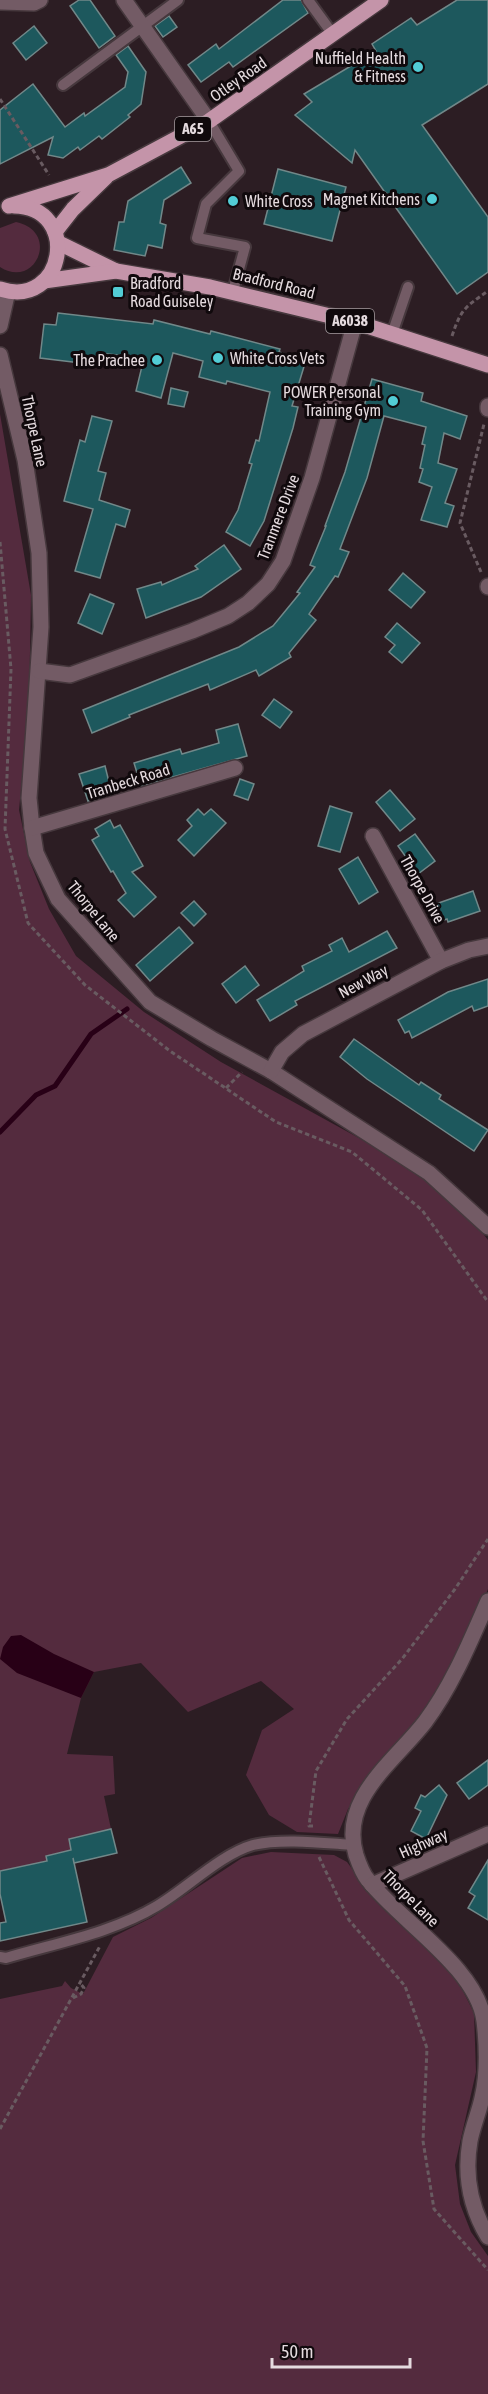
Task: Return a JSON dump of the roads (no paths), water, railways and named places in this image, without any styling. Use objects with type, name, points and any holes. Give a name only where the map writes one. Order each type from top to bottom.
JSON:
[{"type":"main road","name":"Otley Road","points":[[5,207],[108,175],[209,121],[381,0]]},
{"type":"main road","name":"Otley Road","points":[[57,237],[73,209],[108,175]]},
{"type":"main road","name":"A65","points":[[5,207],[23,206],[36,211],[47,220],[57,237],[58,258],[53,271],[45,281]]},
{"type":"main road","name":"Bradford Road","points":[[57,237],[116,271]]},
{"type":"main road","name":"Bradford Road","points":[[4,290],[21,292],[45,281],[116,271],[233,291],[355,322],[488,365]]},
{"type":"street","points":[[0,2],[34,3],[40,0]]},
{"type":"street","points":[[124,0],[209,121]]},
{"type":"street","points":[[0,326],[4,290]]},
{"type":"street","name":"Tranmere Drive","points":[[39,671],[70,675],[192,631],[228,616],[248,603],[268,584],[283,561],[312,478],[355,322]]},
{"type":"street","name":"Thorpe Lane","points":[[0,355],[25,460],[39,553],[41,619],[30,798],[32,828],[36,853],[58,899],[150,1002],[212,1040],[271,1071],[429,1173],[488,1227]]},
{"type":"street","name":"Tranbeck Road","points":[[32,828],[235,768]]},
{"type":"street","name":"Thorpe Drive","points":[[373,836],[441,960]]},
{"type":"street","name":"New Way","points":[[271,1071],[282,1052],[303,1034],[441,960],[488,946]]},
{"type":"street","name":"Thorpe Lane","points":[[488,1601],[448,1685],[425,1721],[382,1769],[353,1818],[351,1833],[363,1874],[462,1973],[483,2008],[487,2045],[483,2096],[470,2141],[468,2187],[471,2201],[488,2237]]},
{"type":"street","name":"Highway","points":[[372,1885],[488,1834]]},
{"type":"lane","points":[[63,85],[178,0]]},
{"type":"lane","points":[[308,0],[332,33]]},
{"type":"lane","points":[[209,121],[239,171],[206,204],[197,238],[245,247],[233,291]]},
{"type":"lane","points":[[392,334],[408,287]]},
{"type":"lane","points":[[0,1957],[6,1958],[110,1928],[155,1907],[239,1851],[254,1845],[318,1843],[353,1845]]},
{"type":"waterway","points":[[0,1132],[36,1095],[55,1086],[91,1034],[127,1009]]},
{"type":"place","name":"Nuffield Health & Fitness","points":[[418,67]]},
{"type":"place","name":"Magnet Kitchens","points":[[432,199]]},
{"type":"place","name":"White Cross","points":[[233,201]]},
{"type":"place","name":"Bradford Road Guiseley","points":[[118,292]]},
{"type":"place","name":"White Cross Vets","points":[[218,358]]},
{"type":"place","name":"The Prachee","points":[[157,360]]},
{"type":"place","name":"POWER Personal Training Gym","points":[[393,401]]}]
